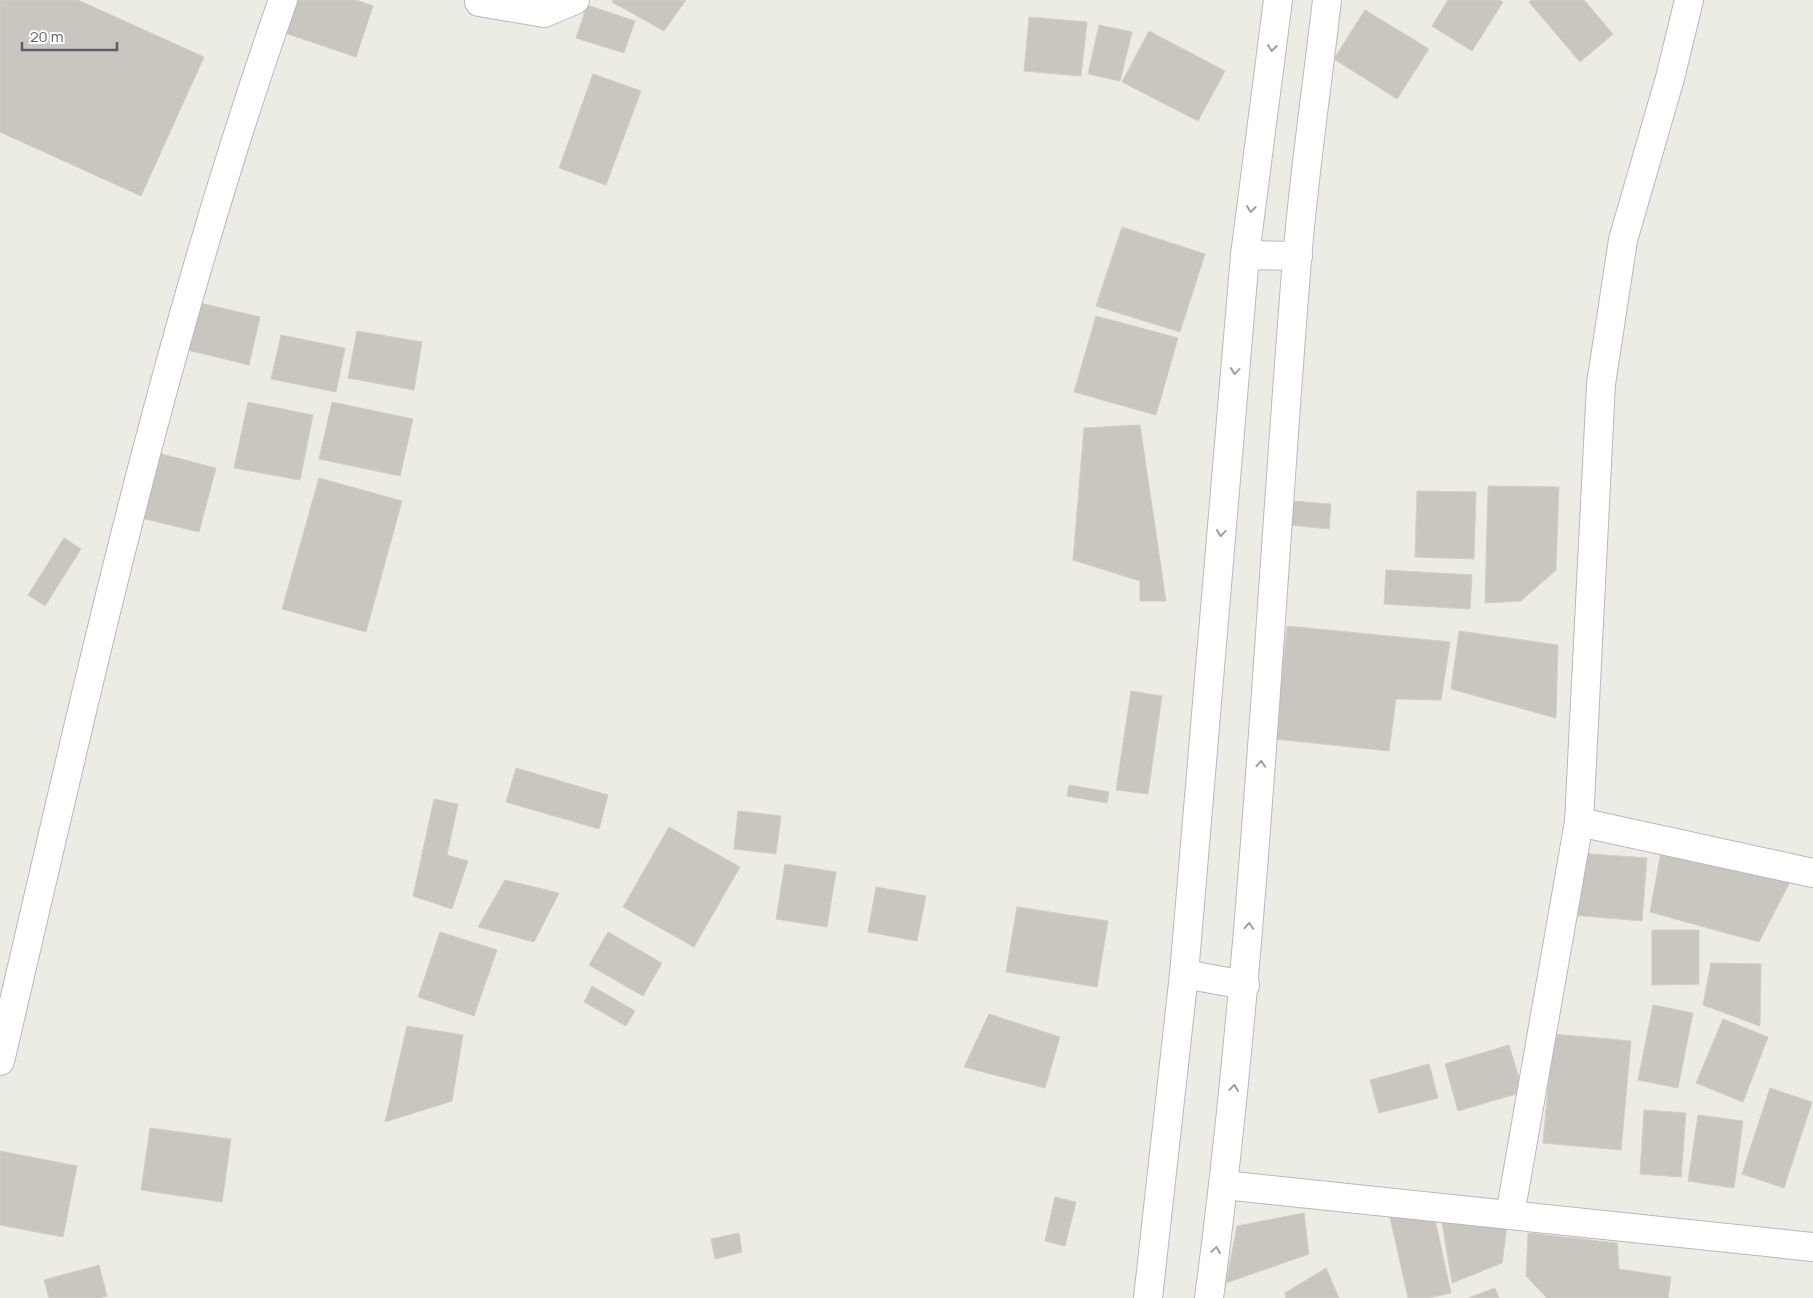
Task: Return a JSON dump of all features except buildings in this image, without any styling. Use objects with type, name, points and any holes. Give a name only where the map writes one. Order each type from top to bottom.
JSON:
[{"type":"street","points":[[0,1061],[127,527],[201,258],[266,48],[283,0]]},
{"type":"street","points":[[479,2],[544,13],[575,0]]},
{"type":"street","points":[[1148,1298],[1184,974],[1245,255],[1278,0]]},
{"type":"street","points":[[1209,1298],[1224,1185],[1245,985],[1298,256],[1327,0]]},
{"type":"street","points":[[1510,1215],[1579,822],[1601,384],[1623,240],[1670,78],[1689,0]]},
{"type":"street","points":[[1245,255],[1298,256]]},
{"type":"street","points":[[1579,822],[1813,873]]},
{"type":"street","points":[[1184,974],[1245,985]]},
{"type":"street","points":[[1224,1185],[1813,1247]]}]
